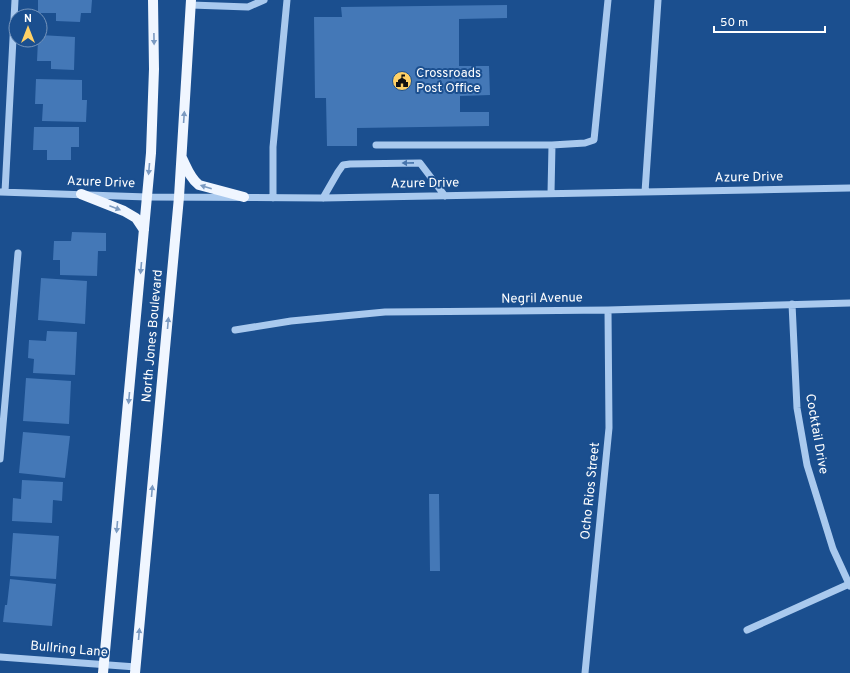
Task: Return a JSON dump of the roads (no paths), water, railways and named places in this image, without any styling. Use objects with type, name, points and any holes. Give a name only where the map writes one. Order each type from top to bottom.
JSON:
[{"type":"main road","name":"North Jones Boulevard","points":[[104,669],[147,197],[154,96],[153,0]]},
{"type":"main road","name":"North Jones Boulevard","points":[[135,670],[179,197],[191,2]]},
{"type":"main road","points":[[181,156],[188,172],[193,180],[199,185],[244,197]]},
{"type":"main road","points":[[80,194],[124,211],[136,218],[144,230]]},
{"type":"street","points":[[2,192],[15,0]]},
{"type":"street","points":[[191,2],[248,7],[264,0]]},
{"type":"street","points":[[273,198],[273,147],[287,0]]},
{"type":"street","points":[[376,145],[552,145],[584,143],[594,140],[608,0]]},
{"type":"street","points":[[645,192],[658,0]]},
{"type":"street","points":[[551,194],[552,145]]},
{"type":"street","points":[[324,198],[338,172],[343,166],[350,164],[420,163],[445,196]]},
{"type":"street","name":"Azure Drive","points":[[2,192],[147,197],[324,198],[850,188]]},
{"type":"street","points":[[0,459],[18,253]]},
{"type":"street","name":"Negril Avenue","points":[[235,330],[291,321],[385,312],[608,310],[850,303]]},
{"type":"street","name":"Cocktail Drive","points":[[792,304],[797,408],[807,465],[833,549],[850,585]]},
{"type":"street","name":"Ocho Rios Street","points":[[585,673],[609,428],[608,310]]},
{"type":"street","points":[[747,630],[850,585]]},
{"type":"street","name":"Bullring Lane","points":[[0,657],[104,669],[135,670]]},
{"type":"place","name":"Crossroads Post Office","points":[[402,81]]}]
